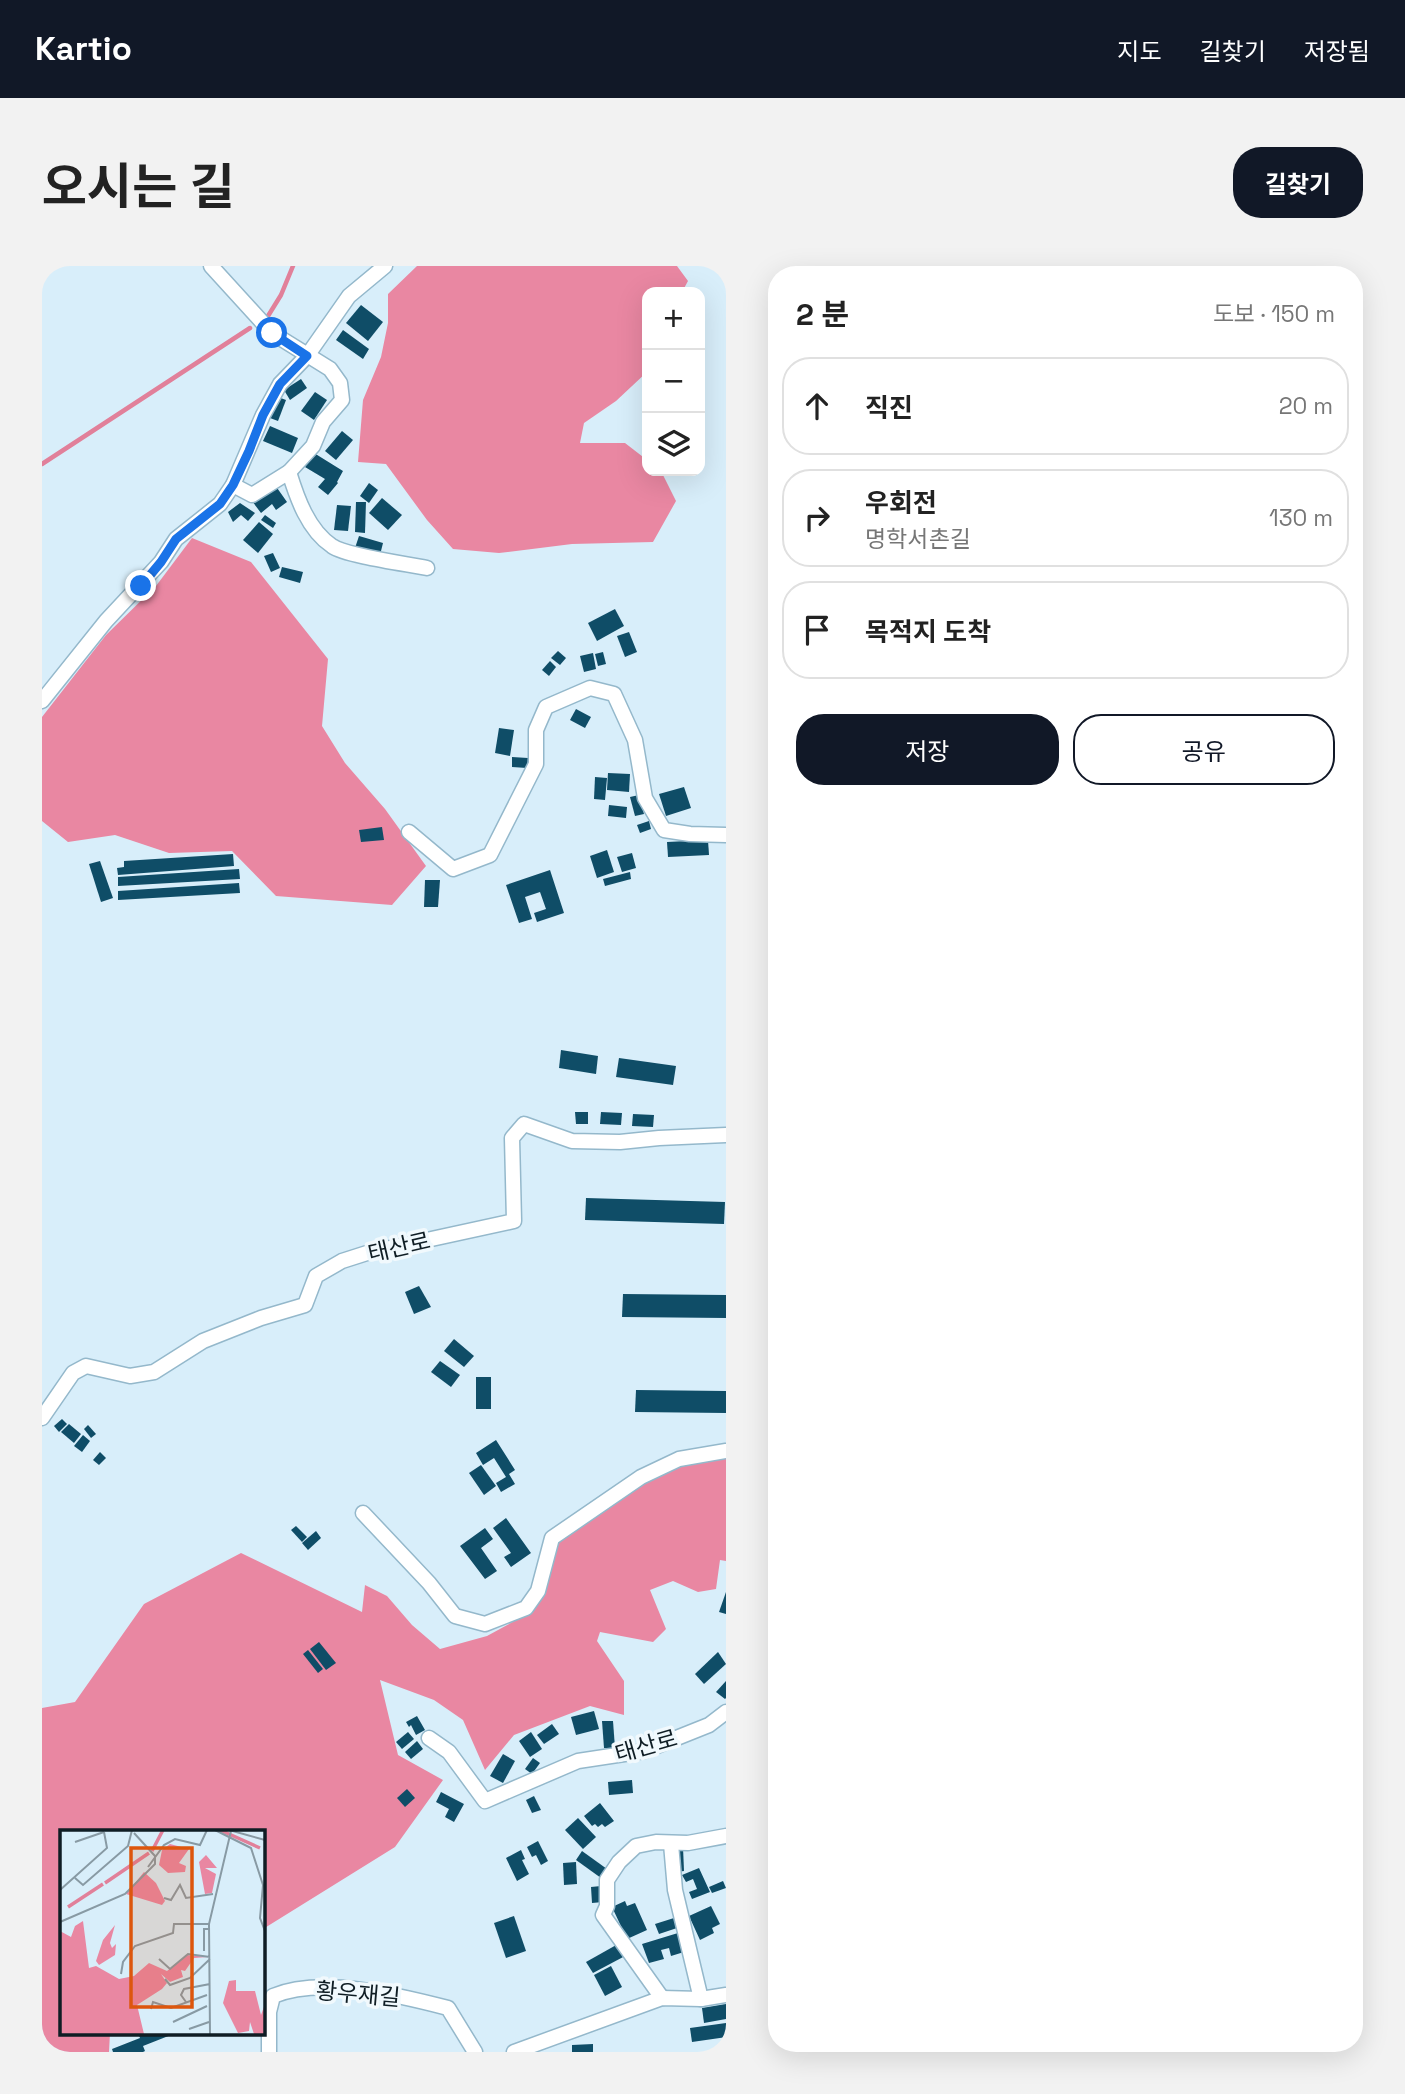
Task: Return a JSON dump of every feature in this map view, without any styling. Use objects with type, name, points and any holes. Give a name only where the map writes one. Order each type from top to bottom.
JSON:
[{"type":"street","points":[[211,266],[272,333],[330,369],[340,383],[342,400],[323,422],[313,446],[289,472],[252,495],[233,485]]},
{"type":"street","points":[[42,701],[106,621],[161,562],[176,539],[220,504],[233,485],[263,415],[280,384],[307,356],[349,296],[385,266]]},
{"type":"street","points":[[289,472],[298,500],[315,528],[333,547],[427,568]]},
{"type":"street","points":[[409,832],[453,869],[490,855],[536,764],[536,730],[546,707],[590,688],[614,694],[635,740],[645,798],[664,830],[726,835]]},
{"type":"street","name":"태산로","points":[[42,1418],[73,1373],[86,1366],[130,1376],[153,1372],[203,1341],[261,1318],[304,1306],[316,1276],[342,1261],[367,1253],[514,1221],[512,1138],[524,1124],[572,1141],[620,1142],[726,1135]]},
{"type":"street","points":[[363,1513],[429,1583],[455,1616],[485,1624],[526,1608],[538,1591],[552,1538],[641,1477],[679,1459],[726,1451]]},
{"type":"street","name":"태산로","points":[[429,1738],[449,1752],[485,1801],[578,1761],[644,1751],[677,1739],[709,1725],[726,1712]]},
{"type":"street","points":[[662,1998],[603,1915],[607,1906],[607,1880],[636,1846],[656,1842],[688,1843],[726,1836]]},
{"type":"street","points":[[671,1844],[675,1890],[701,1999]]},
{"type":"street","name":"황우재길","points":[[269,2052],[273,1996],[287,1990],[341,1988],[397,1995],[447,2008],[474,2052]]},
{"type":"street","points":[[514,2052],[662,1998],[701,1999],[726,1995]]},
{"type":"shaded area","points":[[417,266],[677,266],[688,281],[685,287],[642,287],[642,377],[616,401],[584,423],[580,443],[625,443],[642,456],[642,476],[664,476],[676,501],[653,542],[572,544],[499,553],[453,549],[427,520],[386,464],[358,462],[363,400],[381,357],[388,323],[388,294]]},
{"type":"shaded area","points":[[192,538],[251,562],[328,659],[322,726],[345,763],[385,809],[426,866],[392,905],[276,896],[232,851],[169,853],[115,835],[68,842],[42,821],[42,717],[106,635],[156,586]]},
{"type":"shaded area","points":[[726,1457],[726,1561],[720,1560],[716,1589],[698,1592],[673,1581],[650,1590],[666,1629],[653,1642],[600,1632],[597,1641],[624,1681],[624,1715],[590,1706],[514,1735],[485,1770],[463,1720],[434,1700],[380,1680],[398,1755],[443,1780],[395,1847],[264,1928],[264,1830],[60,1830],[60,2035],[110,2035],[109,2052],[42,2052],[42,1708],[75,1702],[144,1604],[241,1553],[362,1612],[365,1585],[387,1596],[412,1625],[440,1649],[487,1636],[531,1612],[559,1540],[636,1487],[675,1467]]},
{"type":"building","points":[[361,305],[383,322],[368,341],[346,323]]},
{"type":"building","points":[[343,330],[369,349],[363,359],[336,340]]},
{"type":"building","points":[[301,379],[307,388],[290,400],[284,390]]},
{"type":"building","points":[[315,392],[327,400],[314,420],[301,411]]},
{"type":"building","points":[[278,397],[286,400],[278,421],[270,418]]},
{"type":"building","points":[[270,426],[298,438],[292,453],[263,441]]},
{"type":"building","points":[[342,431],[353,440],[336,460],[325,451]]},
{"type":"building","points":[[314,453],[343,471],[338,483],[328,495],[318,487],[325,479],[305,467]]},
{"type":"building","points":[[369,483],[378,490],[369,503],[360,496]]},
{"type":"building","points":[[275,485],[287,502],[276,510],[272,504],[261,513],[252,501]]},
{"type":"building","points":[[382,498],[402,515],[388,530],[369,513]]},
{"type":"building","points":[[356,502],[366,502],[365,533],[355,532]]},
{"type":"building","points":[[240,503],[255,513],[248,521],[241,515],[233,522],[228,512]]},
{"type":"building","points":[[337,505],[351,506],[348,531],[334,530]]},
{"type":"building","points":[[265,515],[276,523],[273,528],[261,520]]},
{"type":"building","points":[[259,522],[273,534],[258,553],[243,540]]},
{"type":"building","points":[[359,536],[383,543],[380,555],[355,548]]},
{"type":"building","points":[[273,553],[280,568],[271,572],[264,556]]},
{"type":"building","points":[[282,567],[303,572],[300,583],[279,577]]},
{"type":"building","points":[[615,609],[624,626],[597,641],[588,623]]},
{"type":"building","points":[[629,632],[637,652],[625,657],[617,636]]},
{"type":"building","points":[[558,651],[566,658],[560,665],[551,658]]},
{"type":"building","points":[[603,652],[606,664],[598,666],[595,654]]},
{"type":"building","points":[[593,653],[596,669],[584,672],[580,656]]},
{"type":"building","points":[[550,661],[556,667],[549,676],[542,670]]},
{"type":"building","points":[[576,709],[591,717],[585,728],[570,720]]},
{"type":"building","points":[[499,728],[514,730],[510,756],[495,753]]},
{"type":"building","points":[[512,757],[528,758],[527,768],[512,767]]},
{"type":"building","points":[[608,773],[630,774],[629,792],[607,790]]},
{"type":"building","points":[[595,777],[607,778],[605,800],[594,799]]},
{"type":"building","points":[[684,787],[691,808],[666,816],[659,794]]},
{"type":"building","points":[[639,795],[644,814],[635,816],[630,797]]},
{"type":"building","points":[[609,805],[627,807],[626,818],[608,816]]},
{"type":"building","points":[[649,821],[651,829],[640,833],[637,825]]},
{"type":"building","points":[[382,827],[384,840],[361,842],[359,830]]},
{"type":"building","points":[[708,840],[709,855],[668,857],[667,842]]},
{"type":"building","points":[[607,850],[614,872],[597,878],[590,856]]},
{"type":"building","points":[[632,853],[636,868],[622,872],[617,857]]},
{"type":"building","points":[[233,854],[234,866],[118,875],[117,868],[124,867],[124,861]]},
{"type":"building","points":[[100,861],[113,898],[101,902],[89,864]]},
{"type":"building","points":[[239,869],[240,879],[118,886],[118,877]]},
{"type":"building","points":[[550,870],[564,913],[537,922],[534,913],[546,909],[540,892],[525,897],[532,919],[519,923],[506,885]]},
{"type":"building","points":[[630,872],[631,879],[605,886],[603,879]]},
{"type":"building","points":[[425,880],[440,880],[438,907],[424,907]]},
{"type":"building","points":[[239,883],[240,893],[118,900],[118,891]]},
{"type":"building","points":[[561,1050],[598,1056],[596,1074],[559,1068]]},
{"type":"building","points":[[619,1058],[676,1066],[673,1085],[616,1077]]},
{"type":"building","points":[[575,1112],[588,1112],[588,1124],[576,1124]]},
{"type":"building","points":[[601,1112],[622,1113],[621,1125],[600,1124]]},
{"type":"building","points":[[633,1114],[654,1115],[653,1127],[632,1126]]},
{"type":"building","points":[[586,1198],[725,1202],[724,1224],[585,1220]]},
{"type":"building","points":[[419,1286],[431,1307],[414,1314],[405,1292]]},
{"type":"building","points":[[623,1294],[726,1295],[726,1318],[622,1317]]},
{"type":"building","points":[[454,1339],[474,1356],[464,1367],[444,1351]]},
{"type":"building","points":[[440,1361],[460,1375],[451,1387],[431,1372]]},
{"type":"building","points":[[476,1377],[491,1377],[491,1409],[476,1409]]},
{"type":"building","points":[[636,1390],[726,1391],[726,1413],[635,1412]]},
{"type":"building","points":[[62,1419],[67,1424],[59,1432],[54,1426]]},
{"type":"building","points":[[69,1424],[81,1434],[74,1443],[61,1432]]},
{"type":"building","points":[[88,1425],[96,1434],[91,1438],[84,1429]]},
{"type":"building","points":[[83,1435],[90,1441],[82,1452],[74,1446]]},
{"type":"building","points":[[496,1440],[515,1470],[509,1474],[515,1484],[501,1492],[496,1483],[506,1477],[494,1458],[483,1465],[476,1453]]},
{"type":"building","points":[[100,1452],[106,1458],[99,1465],[93,1460]]},
{"type":"building","points":[[481,1465],[496,1486],[484,1495],[469,1473]]},
{"type":"building","points":[[506,1518],[531,1553],[511,1567],[504,1557],[511,1553],[493,1528]]},
{"type":"building","points":[[296,1526],[307,1537],[302,1542],[291,1530]]},
{"type":"building","points":[[485,1528],[493,1539],[481,1548],[497,1571],[485,1579],[460,1546]]},
{"type":"building","points":[[316,1531],[321,1538],[308,1550],[302,1543]]},
{"type":"building","points":[[726,1592],[726,1614],[719,1612]]},
{"type":"building","points":[[319,1642],[336,1663],[326,1670],[310,1649]]},
{"type":"building","points":[[308,1650],[323,1669],[318,1673],[303,1654]]},
{"type":"building","points":[[718,1652],[726,1664],[704,1684],[695,1674]]},
{"type":"building","points":[[726,1681],[726,1698],[725,1699],[716,1692]]},
{"type":"building","points":[[594,1711],[599,1729],[576,1735],[571,1717]]},
{"type":"building","points":[[417,1716],[425,1730],[416,1735],[411,1725],[409,1727],[406,1722]]},
{"type":"building","points":[[602,1721],[613,1721],[615,1748],[604,1748]]},
{"type":"building","points":[[552,1724],[559,1734],[544,1744],[537,1735]]},
{"type":"building","points":[[408,1732],[414,1739],[402,1749],[396,1742]]},
{"type":"building","points":[[531,1732],[542,1749],[530,1757],[519,1741]]},
{"type":"building","points":[[417,1741],[423,1749],[411,1759],[405,1752]]},
{"type":"building","points":[[503,1754],[515,1761],[503,1783],[490,1776]]},
{"type":"building","points":[[533,1758],[540,1763],[532,1774],[525,1769]]},
{"type":"building","points":[[632,1780],[633,1793],[609,1795],[608,1782]]},
{"type":"building","points":[[407,1789],[415,1798],[405,1807],[397,1798]]},
{"type":"building","points":[[441,1792],[464,1804],[454,1822],[445,1817],[449,1809],[436,1802]]},
{"type":"building","points":[[534,1796],[541,1810],[532,1813],[526,1800]]},
{"type":"building","points":[[600,1803],[614,1821],[605,1827],[602,1824],[598,1827],[595,1824],[592,1826],[584,1816]]},
{"type":"building","points":[[578,1818],[596,1837],[583,1849],[565,1830]]},
{"type":"building","points":[[538,1841],[548,1861],[541,1865],[536,1855],[532,1857],[527,1847]]},
{"type":"building","points":[[674,1847],[683,1847],[684,1871],[676,1872]]},
{"type":"building","points":[[521,1850],[525,1859],[522,1860],[529,1874],[517,1881],[506,1858]]},
{"type":"building","points":[[582,1851],[607,1869],[601,1878],[576,1860]]},
{"type":"building","points":[[576,1862],[577,1884],[564,1885],[563,1863]]},
{"type":"building","points":[[699,1868],[710,1892],[692,1899],[689,1892],[697,1889],[693,1879],[686,1882],[682,1875]]},
{"type":"building","points":[[723,1881],[726,1888],[712,1893],[709,1887]]},
{"type":"building","points":[[601,1886],[603,1902],[592,1903],[591,1887]]},
{"type":"building","points":[[625,1901],[627,1906],[635,1903],[647,1930],[627,1939],[612,1907]]},
{"type":"building","points":[[711,1906],[720,1924],[712,1928],[714,1933],[700,1940],[689,1916]]},
{"type":"building","points":[[514,1916],[526,1951],[506,1958],[494,1923]]},
{"type":"building","points":[[674,1918],[677,1928],[659,1934],[655,1924]]},
{"type":"building","points":[[678,1933],[684,1952],[671,1956],[669,1948],[661,1950],[664,1959],[649,1963],[642,1944]]},
{"type":"building","points":[[618,1944],[625,1956],[593,1973],[586,1962]]},
{"type":"building","points":[[611,1966],[622,1987],[605,1996],[594,1975]]},
{"type":"building","points":[[726,2004],[726,2019],[704,2023],[702,2008]]},
{"type":"building","points":[[726,2023],[726,2037],[692,2042],[690,2028]]},
{"type":"building","points":[[139,2035],[171,2035],[143,2046],[143,2052],[113,2052],[112,2049],[140,2038]]},
{"type":"building","points":[[593,2044],[593,2052],[572,2052],[572,2045]]},
{"type":"waterway","points":[[268,316],[281,295],[293,266]]},
{"type":"waterway","points":[[42,464],[250,328]]},
{"type":"route","points":[[141,586],[176,539],[220,504],[233,485],[263,415],[280,384],[307,356],[272,333]]}]
